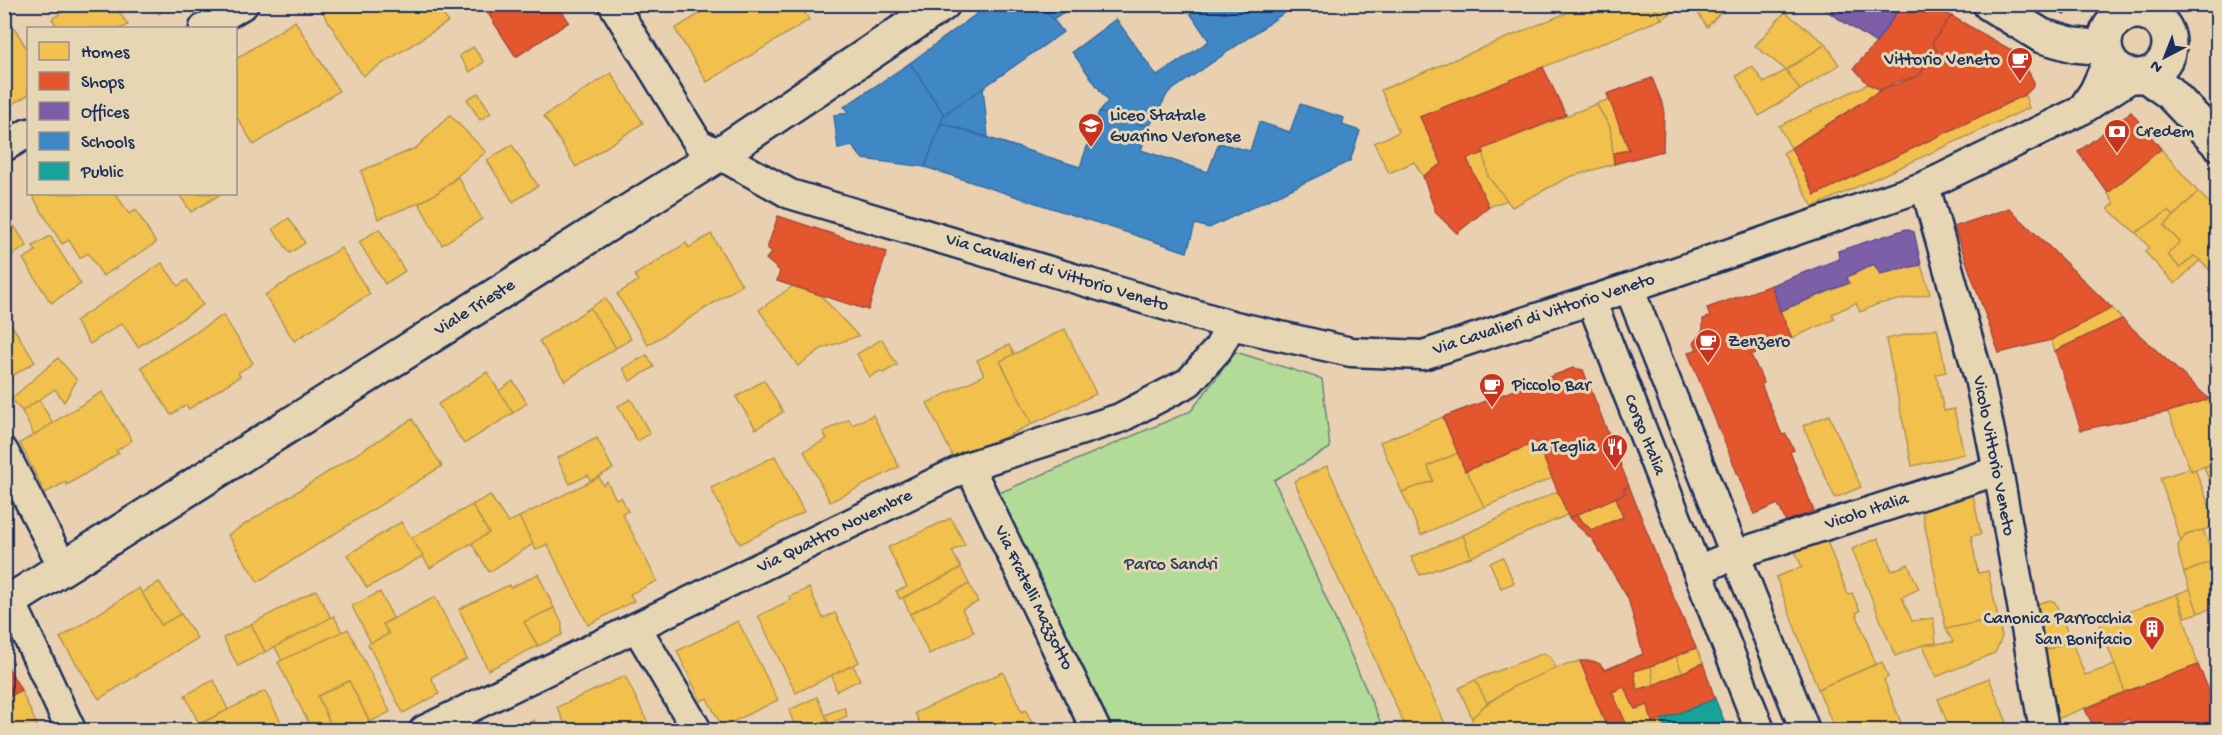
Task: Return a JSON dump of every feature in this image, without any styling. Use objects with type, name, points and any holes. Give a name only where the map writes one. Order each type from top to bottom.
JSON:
[{"type":"street","points":[[206,27],[244,4]]},
{"type":"street","name":"Via Cavalieri di Vittorio Veneto","points":[[613,4],[698,143],[790,194],[1231,325],[1352,352],[1423,355],[1629,288],[1925,186],[2082,110],[2094,91],[2141,50]]},
{"type":"street","name":"Viale Trieste","points":[[8,603],[718,155],[943,4]]},
{"type":"street","points":[[1990,4],[2042,36],[2074,45],[2141,50]]},
{"type":"street","points":[[2141,50],[2164,25],[2156,17],[2129,9],[2109,27],[2106,37],[2141,50],[2162,86],[2181,103],[2217,143]]},
{"type":"street","points":[[4,147],[27,134]]},
{"type":"street","name":"Vicolo Vittorio Veneto","points":[[1925,186],[1979,378],[2044,730]]},
{"type":"street","points":[[1629,288],[1805,730]]},
{"type":"street","name":"Corso Italia","points":[[1591,300],[1760,730]]},
{"type":"street","name":"Via Quattro Novembre","points":[[424,730],[969,466],[1120,418],[1189,382],[1218,349],[1231,325]]},
{"type":"street","points":[[4,452],[63,567]]},
{"type":"street","name":"Via Fratelli Mazzotto","points":[[969,466],[1096,730]]},
{"type":"street","name":"Vicolo Italia","points":[[1736,554],[1998,471]]},
{"type":"street","points":[[1698,570],[1736,554]]},
{"type":"street","points":[[8,603],[71,730]]},
{"type":"street","points":[[637,628],[697,730]]},
{"type":"green space","name":"Parco Sandri","points":[[1236,352],[1322,379],[1330,448],[1274,480],[1384,730],[1107,730],[997,494],[1191,411]]},
{"type":"building: Homes","points":[[74,4],[114,4],[128,25],[124,27],[57,27],[52,19]]},
{"type":"building: Homes","points":[[153,4],[174,4],[159,14]]},
{"type":"building: Homes","points":[[323,4],[437,4],[448,22],[363,76],[319,7]]},
{"type":"building: Homes","points":[[715,4],[800,4],[809,20],[707,82],[675,29]]},
{"type":"building: Homes","points":[[1588,4],[1653,4],[1662,19],[1420,117],[1442,164],[1423,176],[1414,162],[1389,173],[1374,143],[1399,132],[1381,90]]},
{"type":"building: Homes","points":[[1653,4],[1686,4],[1662,19]]},
{"type":"building: Homes","points":[[1692,4],[1728,4],[1707,27]]},
{"type":"building: Homes","points":[[1817,4],[1835,4],[1830,13]]},
{"type":"building: Homes","points":[[1785,12],[1826,44],[1786,70],[1755,46]]},
{"type":"building: Homes","points":[[295,21],[339,91],[254,145],[237,118],[237,58]]},
{"type":"building: Homes","points":[[14,27],[27,49],[27,96],[4,109],[4,32]]},
{"type":"building: Homes","points":[[1826,44],[1839,65],[1800,90],[1786,70]]},
{"type":"building: Homes","points":[[473,47],[484,62],[470,72],[459,56]]},
{"type":"building: Homes","points":[[1752,66],[1764,83],[1786,70],[1800,90],[1759,116],[1736,76]]},
{"type":"building: Homes","points":[[611,73],[643,123],[576,167],[544,116]]},
{"type":"building: Homes","points":[[1868,84],[1881,90],[1791,148],[1779,126]]},
{"type":"building: Homes","points":[[478,93],[491,113],[480,120],[467,99]]},
{"type":"building: Homes","points":[[2025,95],[2029,108],[1813,207],[1783,153],[1791,148],[1815,195]]},
{"type":"building: Homes","points":[[1610,99],[1629,150],[1613,153],[1610,127],[1596,104]]},
{"type":"building: Homes","points":[[1596,104],[1610,127],[1614,164],[1569,177],[1512,207],[1488,177],[1483,149]]},
{"type":"building: Homes","points":[[450,115],[486,152],[437,193],[419,203],[378,219],[361,171],[416,148]]},
{"type":"building: Homes","points":[[512,145],[538,186],[513,202],[487,160]]},
{"type":"building: Homes","points":[[2161,149],[2198,192],[2174,216],[2168,211],[2136,233],[2108,209],[2114,204],[2108,193]]},
{"type":"building: Homes","points":[[1484,153],[1488,177],[1507,200],[1489,207],[1467,159]]},
{"type":"building: Homes","points":[[458,177],[482,219],[442,245],[419,203]]},
{"type":"building: Homes","points":[[2198,192],[2218,211],[2218,262],[2209,269],[2194,256],[2180,268],[2167,254],[2180,242],[2164,226]]},
{"type":"building: Homes","points":[[32,195],[117,195],[129,214],[136,210],[156,243],[103,276],[88,253],[80,258],[69,240],[62,244]]},
{"type":"building: Homes","points":[[180,195],[219,195],[191,212]]},
{"type":"building: Homes","points":[[4,210],[27,246],[4,260]]},
{"type":"building: Homes","points":[[2168,211],[2174,216],[2164,226],[2180,242],[2167,254],[2180,268],[2194,256],[2200,260],[2175,284],[2145,252],[2149,247],[2136,233]]},
{"type":"building: Homes","points":[[289,218],[305,243],[290,253],[273,229]]},
{"type":"building: Homes","points":[[379,229],[405,271],[385,284],[359,242]]},
{"type":"building: Homes","points":[[711,234],[742,285],[648,345],[617,294],[638,281],[635,275],[686,243],[689,248]]},
{"type":"building: Homes","points":[[50,236],[81,284],[51,303],[23,259],[36,251],[33,246]]},
{"type":"building: Homes","points":[[341,248],[370,294],[294,341],[265,295]]},
{"type":"building: Homes","points":[[162,263],[178,286],[187,280],[203,305],[138,347],[122,323],[90,344],[75,321]]},
{"type":"building: Homes","points":[[1874,264],[1880,274],[1921,265],[1930,294],[1878,304],[1860,312],[1856,303],[1832,314],[1835,319],[1792,338],[1780,311],[1849,283],[1847,277]]},
{"type":"building: Homes","points":[[793,286],[820,295],[858,336],[821,349],[798,366],[759,310]]},
{"type":"building: Homes","points":[[605,298],[631,339],[616,348],[590,308]]},
{"type":"building: Homes","points":[[590,308],[616,348],[565,381],[539,341]]},
{"type":"building: Homes","points":[[2112,308],[2122,319],[2055,351],[2051,340]]},
{"type":"building: Homes","points":[[223,315],[253,363],[238,373],[240,376],[189,409],[186,405],[171,415],[141,367]]},
{"type":"building: Homes","points":[[6,316],[35,362],[4,381],[4,317]]},
{"type":"building: Homes","points":[[1937,328],[1946,372],[1936,374],[1944,411],[1954,409],[1964,454],[1912,466],[1886,339]]},
{"type":"building: Homes","points":[[1065,329],[1096,394],[1032,424],[1000,361]]},
{"type":"building: Homes","points":[[882,339],[897,365],[870,377],[857,354]]},
{"type":"building: Homes","points":[[1009,345],[1014,354],[1000,361],[1032,424],[955,461],[927,403],[984,375],[977,360]]},
{"type":"building: Homes","points":[[647,355],[654,367],[630,381],[623,368]]},
{"type":"building: Homes","points":[[58,358],[77,380],[64,402],[55,389],[22,411],[11,399]]},
{"type":"building: Homes","points":[[487,372],[513,413],[464,444],[438,404]]},
{"type":"building: Homes","points":[[764,380],[783,412],[756,429],[736,397]]},
{"type":"building: Homes","points":[[513,381],[527,403],[513,413],[499,391]]},
{"type":"building: Homes","points":[[102,392],[132,440],[116,451],[119,453],[67,485],[66,482],[45,493],[20,443]]},
{"type":"building: Homes","points":[[2218,396],[2218,462],[2191,471],[2168,412]]},
{"type":"building: Homes","points":[[631,399],[650,434],[637,441],[618,406]]},
{"type":"building: Homes","points":[[39,400],[53,423],[34,435],[22,411]]},
{"type":"building: Homes","points":[[873,415],[899,467],[830,502],[804,451],[827,439],[823,432],[849,419],[852,425]]},
{"type":"building: Homes","points":[[1829,415],[1861,487],[1835,498],[1803,426]]},
{"type":"building: Homes","points":[[1443,417],[1458,453],[1428,466],[1433,481],[1402,492],[1380,442]]},
{"type":"building: Homes","points":[[412,419],[442,466],[258,582],[228,535]]},
{"type":"building: Homes","points":[[597,438],[613,469],[590,481],[588,475],[570,484],[557,458]]},
{"type":"building: Homes","points":[[1537,442],[1552,478],[1484,507],[1465,471]]},
{"type":"building: Homes","points":[[1458,453],[1484,507],[1421,535],[1402,492],[1433,481],[1428,466]]},
{"type":"building: Homes","points":[[775,456],[804,512],[740,544],[711,488]]},
{"type":"building: Homes","points":[[2218,462],[2218,503],[2204,467]]},
{"type":"building: Homes","points":[[1327,466],[1448,730],[1407,730],[1294,481]]},
{"type":"building: Homes","points":[[2191,468],[2191,471],[2195,469],[2217,526],[2186,535],[2181,542],[2160,478]]},
{"type":"building: Homes","points":[[599,477],[603,485],[607,482],[616,499],[621,497],[628,511],[622,513],[657,581],[630,594],[634,601],[588,625],[547,544],[536,550],[519,517]]},
{"type":"building: Homes","points":[[1558,491],[1567,515],[1471,557],[1463,535]]},
{"type":"building: Homes","points":[[1972,491],[1981,534],[1971,536],[1978,573],[1988,571],[1998,618],[1946,629],[1920,502]]},
{"type":"building: Homes","points":[[490,495],[508,523],[519,517],[533,544],[489,572],[471,542],[489,533],[472,505]]},
{"type":"building: Homes","points":[[1616,497],[1623,517],[1591,530],[1576,515]]},
{"type":"building: Homes","points":[[472,505],[489,533],[430,568],[411,538]]},
{"type":"building: Homes","points":[[951,518],[965,545],[952,551],[961,568],[900,599],[896,591],[907,587],[888,547]]},
{"type":"building: Homes","points":[[401,522],[423,556],[367,588],[347,555]]},
{"type":"building: Homes","points":[[2203,530],[2215,560],[2184,573],[2178,545],[2186,535]]},
{"type":"building: Homes","points":[[1463,535],[1471,557],[1420,575],[1411,557]]},
{"type":"building: Homes","points":[[1878,538],[1892,571],[1908,564],[1919,589],[1902,597],[1912,621],[1933,618],[1936,643],[1923,645],[1895,656],[1852,549]]},
{"type":"building: Homes","points":[[1826,539],[1848,595],[1852,593],[1860,611],[1856,613],[1876,664],[1818,689],[1776,577],[1802,567],[1795,551]]},
{"type":"building: Homes","points":[[1503,557],[1514,583],[1501,588],[1490,563]]},
{"type":"building: Homes","points":[[2218,559],[2218,606],[2198,613],[2184,573]]},
{"type":"building: Homes","points":[[961,568],[969,584],[910,614],[903,598]]},
{"type":"building: Homes","points":[[538,574],[554,608],[524,622],[538,646],[488,670],[459,609]]},
{"type":"building: Homes","points":[[159,582],[181,614],[161,625],[142,593]]},
{"type":"building: Homes","points":[[969,584],[978,602],[962,609],[974,632],[929,654],[910,614]]},
{"type":"building: Homes","points":[[139,588],[161,625],[181,614],[197,638],[99,699],[60,638]]},
{"type":"building: Homes","points":[[809,588],[823,618],[835,613],[859,662],[796,693],[758,616],[791,600],[789,597]]},
{"type":"building: Homes","points":[[2190,589],[2198,613],[2186,617],[2177,594]]},
{"type":"building: Homes","points":[[316,590],[331,618],[265,652],[251,624]]},
{"type":"building: Homes","points":[[380,592],[393,618],[383,624],[389,634],[371,643],[352,606]]},
{"type":"building: Homes","name":"Canonica Parrocchia San Bonifacio","points":[[2177,594],[2198,665],[2125,692],[2099,623]]},
{"type":"building: Homes","points":[[435,597],[467,659],[431,677],[439,694],[403,713],[368,644],[389,634],[383,624]]},
{"type":"building: Homes","points":[[2050,600],[2055,602],[2071,640],[2045,651],[2036,604]]},
{"type":"building: Homes","points":[[554,608],[562,623],[562,635],[538,646],[524,622]]},
{"type":"building: Homes","points":[[334,616],[342,632],[282,661],[275,647]]},
{"type":"building: Homes","points":[[1998,618],[2002,637],[1995,653],[1936,677],[1923,645],[1953,642],[1946,629]]},
{"type":"building: Homes","points":[[738,621],[778,700],[722,727],[707,698],[701,701],[677,651]]},
{"type":"building: Homes","points":[[251,624],[265,652],[238,666],[223,638]]},
{"type":"building: Homes","points":[[348,629],[390,712],[370,722],[349,681],[318,696],[333,730],[312,730],[278,662]]},
{"type":"building: Homes","points":[[2071,640],[2085,675],[2115,665],[2125,692],[2057,719],[2045,651]]},
{"type":"building: Homes","points":[[1696,648],[1703,663],[1682,673],[1676,656]]},
{"type":"building: Homes","points":[[1544,653],[1550,657],[1556,668],[1513,687],[1487,703],[1475,680]]},
{"type":"building: Homes","points":[[1676,656],[1682,673],[1654,685],[1651,666]]},
{"type":"building: Homes","points":[[1580,661],[1608,730],[1470,730],[1472,718],[1479,709],[1513,687],[1556,668]]},
{"type":"building: Homes","points":[[1882,662],[1888,677],[1884,680],[1904,730],[1835,730],[1818,689]]},
{"type":"building: Homes","points":[[853,665],[860,680],[836,691],[832,675]]},
{"type":"building: Homes","points":[[1651,666],[1654,685],[1637,690],[1634,671]]},
{"type":"building: Homes","points":[[1003,672],[1022,712],[1026,710],[1035,730],[923,730],[915,713]]},
{"type":"building: Homes","points":[[625,676],[651,729],[568,730],[557,707]]},
{"type":"building: Homes","points":[[1989,678],[2010,730],[1950,730],[1938,699]]},
{"type":"building: Homes","points":[[214,680],[228,710],[199,724],[185,695]]},
{"type":"building: Homes","points":[[1475,680],[1487,703],[1472,718],[1459,688]]},
{"type":"building: Homes","points":[[349,681],[371,725],[360,730],[333,730],[318,696]]},
{"type":"building: Homes","points":[[1624,687],[1635,709],[1648,705],[1652,722],[1662,720],[1666,730],[1629,730],[1612,692]]},
{"type":"building: Homes","points":[[21,690],[39,730],[4,730],[4,700]]},
{"type":"building: Homes","points":[[265,691],[285,730],[208,730],[204,722]]},
{"type":"building: Homes","points":[[817,697],[829,724],[815,730],[796,730],[789,710]]},
{"type":"building: Homes","points":[[844,707],[847,716],[829,724],[825,715]]},
{"type":"building: Homes","points":[[534,720],[539,730],[513,730]]},
{"type":"building: Shops","points":[[482,4],[557,4],[569,22],[516,57]]},
{"type":"building: Shops","points":[[1902,4],[1932,4],[1951,16],[1932,43],[1937,50],[1919,76],[1896,82],[1881,90],[1868,84],[1854,68],[1876,43]]},
{"type":"building: Shops","points":[[1951,16],[2022,56],[2018,68],[2027,69],[2034,82],[2032,88],[2025,95],[1815,195],[1791,148],[1881,90],[1919,76],[1937,50],[1932,43]]},
{"type":"building: Shops","points":[[1543,67],[1566,115],[1483,149],[1484,153],[1467,159],[1489,207],[1457,233],[1436,213],[1423,176],[1442,164],[1420,117]]},
{"type":"building: Shops","points":[[1652,78],[1664,108],[1663,151],[1614,164],[1613,153],[1629,150],[1607,94]]},
{"type":"building: Shops","points":[[2131,112],[2161,149],[2108,193],[2078,152]]},
{"type":"building: Shops","points":[[2009,208],[2112,308],[2051,340],[1999,353],[1954,227]]},
{"type":"building: Shops","points":[[778,216],[887,252],[868,310],[777,281],[780,271],[766,259],[773,251],[767,249]]},
{"type":"building: Shops","points":[[1772,285],[1792,338],[1751,355],[1764,383],[1761,384],[1782,435],[1786,434],[1794,450],[1790,452],[1814,511],[1786,522],[1778,504],[1754,514],[1688,353],[1697,349],[1694,343],[1703,329],[1703,319],[1710,317],[1707,308]]},
{"type":"building: Shops","points":[[2122,319],[2209,399],[2168,412],[2081,430],[2055,351]]},
{"type":"building: Shops","points":[[1573,368],[1583,370],[1629,486],[1624,488],[1626,493],[1569,518],[1537,442],[1465,471],[1443,417]]},
{"type":"building: Shops","points":[[1629,486],[1664,576],[1696,648],[1634,671],[1637,690],[1654,685],[1703,663],[1715,699],[1652,722],[1648,705],[1635,709],[1624,687],[1612,692],[1629,730],[1608,730],[1580,661],[1593,661],[1605,670],[1643,654],[1628,598],[1593,540],[1569,518],[1576,515],[1591,530],[1623,517],[1616,497],[1626,493],[1624,488]]},
{"type":"building: Shops","points":[[4,660],[21,690],[4,700]]},
{"type":"building: Shops","points":[[2198,665],[2218,711],[2218,730],[2133,730],[2129,719],[2095,730],[2085,709]]},
{"type":"building: Offices","points":[[1835,4],[1902,4],[1876,43],[1830,13]]},
{"type":"building: Offices","points":[[2046,4],[2074,4],[2064,15]]},
{"type":"building: Offices","points":[[1906,229],[1914,232],[1921,265],[1880,274],[1874,264],[1847,277],[1849,283],[1780,311],[1772,285],[1839,259],[1838,251]]},
{"type":"building: Schools","points":[[990,4],[1042,4],[1063,32],[944,115],[910,63]]},
{"type":"building: Schools","points":[[1042,4],[1068,4],[1070,8],[1053,19]]},
{"type":"building: Schools","points":[[1184,4],[1297,4],[1168,93],[1149,127],[1099,112],[1108,101],[1072,52],[1116,19],[1157,76],[1209,41]]},
{"type":"building: Schools","points":[[910,63],[944,115],[925,167],[863,159],[852,146],[838,149],[834,115],[849,113],[844,107]]},
{"type":"building: Schools","points":[[983,88],[988,137],[941,123],[944,115]]},
{"type":"building: Schools","points":[[1300,104],[1344,118],[1342,125],[1360,131],[1350,161],[1209,228],[1195,224],[1187,252],[925,167],[941,123],[1080,167],[1099,112],[1149,127],[1141,150],[1208,172],[1219,143],[1250,151],[1259,122],[1290,132]]},
{"type":"building: Public","points":[[1715,699],[1728,730],[1666,730],[1662,720]]},
{"type":"place","name":"Vittorio Veneto","points":[[2020,83]]},
{"type":"place","name":"Liceo Statale Guarino Veronese","points":[[1091,149]]},
{"type":"place","name":"Credem","points":[[2117,155]]},
{"type":"place","name":"Zenzero","points":[[1708,365]]},
{"type":"place","name":"Piccolo Bar","points":[[1492,409]]},
{"type":"place","name":"La Teglia","points":[[1615,470]]},
{"type":"place","name":"Canonica Parrocchia San Bonifacio","points":[[2152,652]]}]
